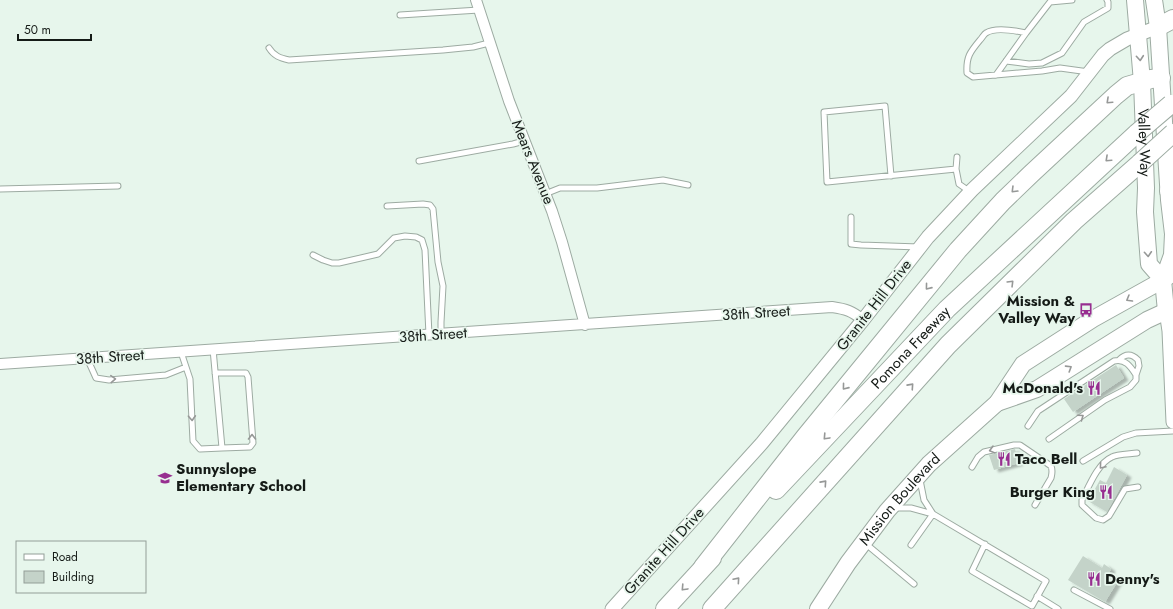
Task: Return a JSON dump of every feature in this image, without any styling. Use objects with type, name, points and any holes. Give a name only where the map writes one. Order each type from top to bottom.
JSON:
[{"type":"highway","points":[[703,567],[805,437],[958,250],[985,220],[1031,174],[1127,86],[1161,78]]},
{"type":"highway","name":"Pomona Freeway","points":[[664,609],[947,309],[1137,133],[1172,103]]},
{"type":"highway","name":"Pomona Freeway","points":[[712,609],[948,345],[1074,221],[1173,134]]},
{"type":"main road","name":"Valley Way","points":[[1135,0],[1142,82],[1146,188],[1145,212],[1149,264],[1168,277]]},
{"type":"main road","name":"Valley Way","points":[[1154,0],[1165,23],[1161,78],[1171,189],[1173,234],[1172,255],[1168,277],[1170,309]]},
{"type":"main road","name":"Mission Boulevard","points":[[821,608],[848,563],[890,508],[929,464],[997,403],[1023,364],[1093,319],[1168,277]]},
{"type":"main road","name":"Mission Boulevard","points":[[997,403],[1037,388],[1146,320],[1170,309]]},
{"type":"street","name":"Mears Avenue","points":[[476,0],[508,101],[545,194],[562,242],[585,325]]},
{"type":"street","name":"Granite Hill Drive","points":[[612,609],[762,443],[863,320],[920,247],[970,192],[1071,96],[1103,55],[1127,39],[1165,23]]},
{"type":"street","name":"38th Street","points":[[0,364],[832,307],[847,309],[855,313],[863,320]]},
{"type":"street","name":"Valley Way","points":[[1170,309],[1169,331],[1172,368],[1173,422]]},
{"type":"lane","points":[[996,76],[1050,2],[1072,0]]},
{"type":"lane","points":[[1006,61],[1029,64],[1042,63],[1062,53],[1084,22],[1108,8],[1107,0]]},
{"type":"lane","points":[[400,15],[479,10]]},
{"type":"lane","points":[[1026,33],[995,30],[986,33],[971,51],[966,63],[967,73],[973,77],[996,76],[1060,68],[1090,72]]},
{"type":"lane","points":[[269,48],[272,54],[289,60],[443,50],[473,47],[490,43]]},
{"type":"lane","points":[[891,176],[885,106],[824,112],[827,182],[891,176],[956,169]]},
{"type":"lane","points":[[419,161],[524,141]]},
{"type":"lane","points":[[957,157],[956,169],[959,184],[970,192]]},
{"type":"lane","points":[[545,194],[560,188],[597,188],[663,180],[688,186]]},
{"type":"lane","points":[[0,189],[118,186]]},
{"type":"lane","points":[[387,206],[423,204],[430,205],[433,209],[442,286],[441,334]]},
{"type":"lane","points":[[851,217],[851,244],[920,247]]},
{"type":"lane","points":[[313,255],[332,263],[339,263],[378,254],[394,238],[405,236],[416,237],[422,240],[425,250],[429,335]]},
{"type":"lane","points":[[213,349],[222,448]]},
{"type":"lane","points":[[181,352],[190,379],[193,441],[200,449],[250,447],[253,443],[248,377],[246,373],[215,373]]},
{"type":"lane","points":[[1028,426],[1038,411],[1114,361],[1119,360],[1123,356],[1129,354],[1138,360],[1139,366],[1136,380],[1130,387],[1105,400],[1049,439]]},
{"type":"lane","points":[[87,358],[96,378],[109,380],[166,375],[186,367]]},
{"type":"lane","points":[[1119,360],[1124,361],[1130,366],[1136,375]]},
{"type":"lane","points":[[1083,461],[1123,437],[1136,433],[1173,431]]},
{"type":"lane","points":[[972,467],[978,457],[984,452],[1010,445],[1020,446],[1051,466],[1053,473],[1034,505]]},
{"type":"lane","points":[[1137,453],[1112,456],[1105,462],[1099,468],[1082,500],[1082,505],[1096,518],[1103,520],[1109,516],[1125,489],[1138,487]]},
{"type":"lane","points":[[919,475],[924,500],[933,514]]},
{"type":"lane","points":[[890,508],[911,508],[933,514],[985,544],[1046,581],[1032,606],[972,571],[985,544]]},
{"type":"lane","points":[[911,545],[933,514]]},
{"type":"lane","points":[[863,542],[914,584]]},
{"type":"lane","points":[[1074,590],[1110,609]]},
{"type":"lane","points":[[1037,596],[1058,609]]},
{"type":"building","name":"McDonald's","points":[[1116,365],[1124,378],[1073,412],[1064,399]]},
{"type":"building","name":"Taco Bell","points":[[1015,449],[1019,463],[994,470],[989,455]]},
{"type":"building","name":"Burger King","points":[[1114,467],[1127,475],[1107,512],[1088,501],[1100,480],[1106,483]]},
{"type":"building","name":"Denny's","points":[[1083,556],[1102,568],[1104,564],[1111,569],[1109,573],[1119,579],[1105,602],[1068,580]]},
{"type":"place","name":"Mission & Valley Way","points":[[1086,310]]},
{"type":"place","name":"McDonald's","points":[[1094,388]]},
{"type":"place","name":"Taco Bell","points":[[1004,459]]},
{"type":"place","name":"Sunnyslope Elementary School","points":[[165,478]]},
{"type":"place","name":"Burger King","points":[[1106,492]]},
{"type":"place","name":"Denny's","points":[[1094,579]]}]
